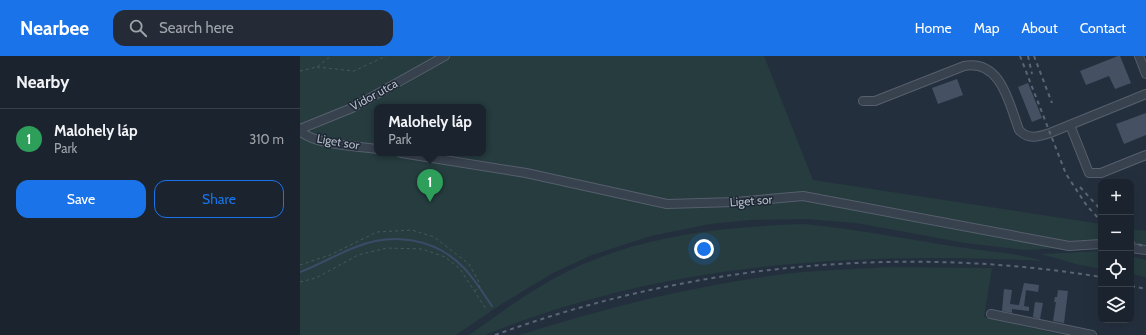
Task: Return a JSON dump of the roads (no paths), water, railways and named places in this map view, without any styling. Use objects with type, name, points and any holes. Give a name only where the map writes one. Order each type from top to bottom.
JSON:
[{"type":"street","name":"Vidor utca","points":[[300,130],[352,108],[445,56]]},
{"type":"street","points":[[1139,56],[1146,74]]},
{"type":"street","points":[[862,101],[875,101],[964,66],[979,66],[994,74],[1001,84],[1019,130],[1024,135],[1034,137],[1070,125],[1146,94]]},
{"type":"street","points":[[1070,125],[1088,173],[1101,173],[1146,155]]},
{"type":"street","name":"Liget sor","points":[[300,130],[305,136],[374,148]]},
{"type":"street","name":"Liget sor","points":[[420,156],[526,173],[667,204],[735,202],[803,196],[1069,246],[1098,244]]},
{"type":"street","points":[[1134,248],[1146,250]]},
{"type":"street","points":[[991,314],[1092,335]]},
{"type":"waterway","points":[[300,272],[370,242],[398,239],[412,240],[426,244],[452,257],[471,276],[492,306]]},
{"type":"railway","points":[[1020,56],[1066,174],[1087,206],[1098,218]]},
{"type":"railway","points":[[1028,56],[1032,74]]},
{"type":"railway","points":[[1034,56],[1052,103]]},
{"type":"railway","points":[[1080,187],[1098,207]]},
{"type":"railway","points":[[1134,242],[1145,247]]},
{"type":"railway","points":[[495,335],[568,311],[642,292],[718,277],[794,267],[871,262],[948,262],[1025,267],[1098,277]]},
{"type":"railway","points":[[1134,287],[1146,289]]},
{"type":"place","name":"Malohely láp","points":[[430,202]]}]
